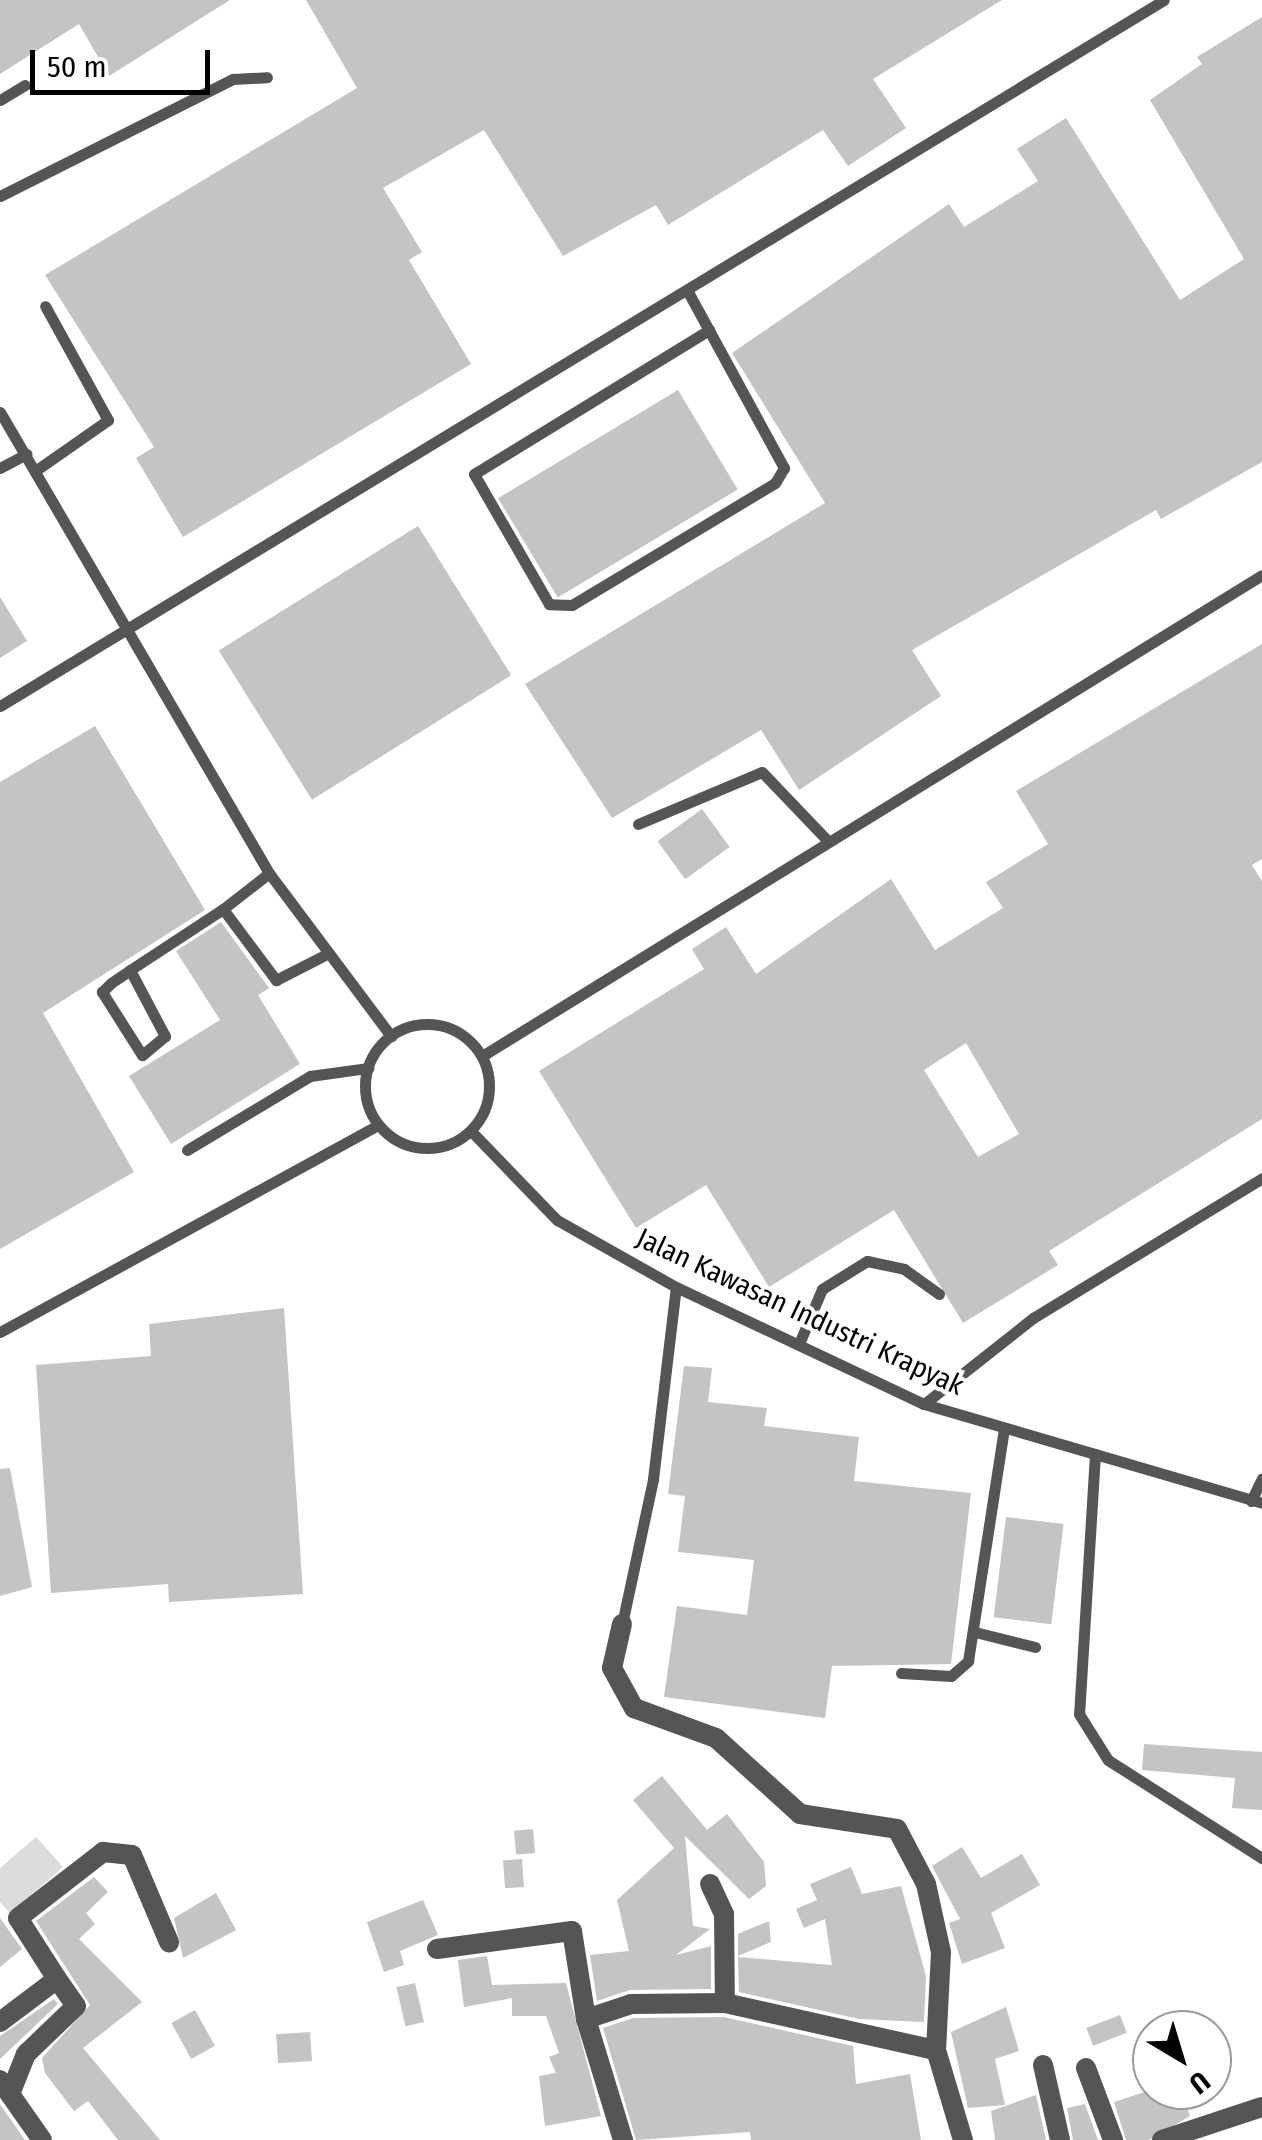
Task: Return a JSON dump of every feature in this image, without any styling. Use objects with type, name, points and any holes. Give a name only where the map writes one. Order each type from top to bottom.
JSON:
[{"type":"street","points":[[622,1624],[612,1668],[634,1708],[716,1738],[800,1814],[897,1829],[926,1884],[941,1952],[936,2050],[962,2140]]},
{"type":"street","points":[[42,2140],[5,2087],[26,2054],[76,2006],[18,1918],[103,1852],[132,1855],[169,1942]]},
{"type":"street","points":[[710,1884],[724,1914],[725,2003]]},
{"type":"street","points":[[437,1949],[572,1931],[586,2019],[624,2140]]},
{"type":"street","points":[[0,2022],[57,1979]]},
{"type":"street","points":[[586,2019],[631,2004],[725,2003],[936,2050]]},
{"type":"street","points":[[1042,2064],[1060,2140]]},
{"type":"street","points":[[1086,2068],[1113,2140]]},
{"type":"street","points":[[1162,2140],[1262,2107]]},
{"type":"lane","points":[[0,706],[1164,0]]},
{"type":"lane","points":[[0,196],[232,79],[266,77]]},
{"type":"lane","points":[[0,100],[25,85]]},
{"type":"lane","points":[[687,290],[709,330],[784,468],[774,483],[555,608],[474,474],[709,330]]},
{"type":"lane","points":[[36,470],[108,420],[45,306]]},
{"type":"lane","points":[[0,412],[129,626],[270,873],[390,1036]]},
{"type":"lane","points":[[0,468],[26,454]]},
{"type":"lane","points":[[482,1056],[826,839],[1262,575]]},
{"type":"lane","points":[[638,824],[762,772],[826,839]]},
{"type":"lane","points":[[130,970],[165,1036],[142,1055],[101,997],[130,970],[270,873]]},
{"type":"lane","points":[[223,908],[276,980],[329,954]]},
{"type":"lane","points":[[430,1024],[469,1039],[482,1056],[489,1095],[471,1131],[413,1147],[378,1124],[368,1068],[390,1036],[430,1024]]},
{"type":"lane","points":[[187,1150],[310,1076],[368,1068]]},
{"type":"lane","points":[[0,1332],[378,1124]]},
{"type":"lane","name":"Jalan Kawasan Industri Krapyak","points":[[471,1131],[557,1220],[676,1288],[801,1339],[924,1404],[1256,1502]]},
{"type":"lane","points":[[924,1404],[1033,1318],[1262,1178]]},
{"type":"lane","points":[[801,1339],[822,1289],[867,1261],[904,1269],[938,1294]]},
{"type":"lane","points":[[622,1624],[653,1479],[676,1288]]},
{"type":"lane","points":[[901,1673],[951,1676],[968,1662],[1004,1429]]},
{"type":"lane","points":[[1095,1454],[1079,1714],[1108,1760],[1262,1858]]},
{"type":"lane","points":[[1256,1502],[1262,1478]]},
{"type":"lane","points":[[975,1632],[1035,1646]]},
{"type":"shaded area","points":[[36,1837],[63,1867],[10,1913],[0,1902],[0,1868]]},
{"type":"building","points":[[0,0],[230,0],[109,76],[79,24],[0,74]]},
{"type":"building","points":[[306,0],[1002,0],[873,79],[906,128],[848,166],[823,130],[668,225],[656,205],[563,256],[484,130],[383,188],[422,252],[409,260],[471,364],[183,537],[136,458],[154,447],[45,275],[357,88]]},
{"type":"building","points":[[1262,17],[1262,462],[1161,519],[1156,510],[912,650],[941,696],[799,790],[761,730],[612,818],[525,684],[825,503],[732,353],[949,204],[964,227],[1038,181],[1017,149],[1066,118],[1180,300],[1244,259],[1150,100],[1202,64],[1197,57]]},
{"type":"building","points":[[678,390],[738,489],[558,598],[498,498]]},
{"type":"building","points":[[418,526],[511,675],[312,800],[219,651]]},
{"type":"building","points":[[0,597],[27,641],[0,658]]},
{"type":"building","points":[[1262,644],[1262,859],[1252,865],[1262,881],[1262,1119],[1049,1251],[1058,1265],[963,1323],[894,1210],[769,1287],[706,1185],[636,1228],[539,1071],[704,969],[692,949],[726,927],[756,974],[891,879],[935,950],[1003,908],[986,882],[1048,844],[1016,791]],"holes":[[[966,1043],[1019,1134],[978,1157],[924,1070]]]},
{"type":"building","points":[[95,726],[205,910],[43,1013],[134,1172],[0,1249],[0,782]]},
{"type":"building","points":[[702,809],[730,847],[685,879],[658,841]]},
{"type":"building","points":[[221,922],[269,988],[258,995],[300,1064],[171,1144],[129,1076],[220,1020],[176,951]]},
{"type":"building","points":[[284,1308],[303,1594],[169,1602],[168,1584],[51,1593],[36,1365],[151,1356],[149,1324]]},
{"type":"building","points":[[684,1366],[712,1368],[708,1402],[767,1408],[764,1426],[859,1437],[854,1481],[971,1493],[951,1664],[832,1666],[825,1718],[664,1697],[677,1606],[747,1615],[754,1560],[678,1552],[685,1496],[668,1494]]},
{"type":"building","points":[[10,1468],[32,1587],[0,1596],[0,1469]]},
{"type":"building","points":[[1006,1517],[1064,1524],[1051,1624],[994,1617]]},
{"type":"building","points":[[1144,1744],[1262,1752],[1262,1810],[1232,1808],[1235,1778],[1142,1770]]},
{"type":"building","points":[[662,1776],[707,1830],[727,1814],[764,1862],[766,1886],[749,1899],[685,1836],[693,1926],[710,1929],[676,1955],[711,1946],[711,1989],[630,1990],[597,2001],[590,1955],[629,1951],[617,1900],[674,1848],[633,1800]]},
{"type":"building","points":[[533,1829],[535,1853],[516,1855],[514,1831]]},
{"type":"building","points":[[962,1847],[981,1878],[1022,1854],[1040,1885],[991,1913],[1005,1948],[962,1964],[949,1923],[960,1919],[932,1866]]},
{"type":"building","points":[[522,1859],[524,1887],[505,1888],[503,1860]]},
{"type":"building","points":[[851,1867],[862,1894],[901,1886],[926,1976],[924,2022],[859,2019],[739,1992],[738,1957],[832,1965],[825,1919],[804,1928],[796,1909],[817,1900],[810,1884]]},
{"type":"building","points":[[94,1877],[108,1892],[86,1913],[95,1924],[79,1939],[142,2002],[83,2048],[160,2140],[118,2140],[88,2101],[74,2111],[45,2073],[42,2058],[90,2005],[36,1921]]},
{"type":"building","points":[[216,1893],[236,1930],[183,1958],[174,1918]]},
{"type":"building","points":[[423,1900],[438,1935],[400,1951],[404,1965],[384,1972],[367,1922]]},
{"type":"building","points":[[0,1918],[22,1949],[0,1967]]},
{"type":"building","points":[[769,1921],[771,1942],[738,1956],[738,1934]]},
{"type":"building","points":[[487,1956],[492,1985],[566,1983],[601,2116],[545,2126],[539,2076],[556,2073],[549,2057],[559,2053],[546,2016],[512,2016],[512,1998],[464,2007],[458,1960]]},
{"type":"building","points":[[415,1983],[424,2022],[405,2026],[396,1987]]},
{"type":"building","points":[[54,1999],[58,2004],[0,2059],[0,2036]]},
{"type":"building","points":[[1006,2007],[1019,2051],[995,2059],[1005,2105],[968,2108],[951,2032]]},
{"type":"building","points":[[195,2010],[215,2046],[191,2059],[171,2023]]},
{"type":"building","points":[[1120,2015],[1127,2033],[1093,2046],[1086,2028]]},
{"type":"building","points":[[724,2017],[853,2046],[856,2084],[910,2074],[921,2140],[751,2140],[750,2132],[636,2140],[603,2028],[633,2018]]},
{"type":"building","points":[[310,2032],[312,2061],[278,2063],[276,2034]]},
{"type":"building","points":[[1036,2095],[1046,2140],[995,2140],[991,2111]]},
{"type":"building","points":[[1132,2096],[1132,2110],[1188,2110],[1190,2116],[1149,2140],[1126,2140],[1114,2102]]},
{"type":"building","points":[[0,2104],[25,2140],[0,2140]]},
{"type":"building","points":[[1085,2104],[1098,2140],[1073,2140],[1067,2108]]}]
